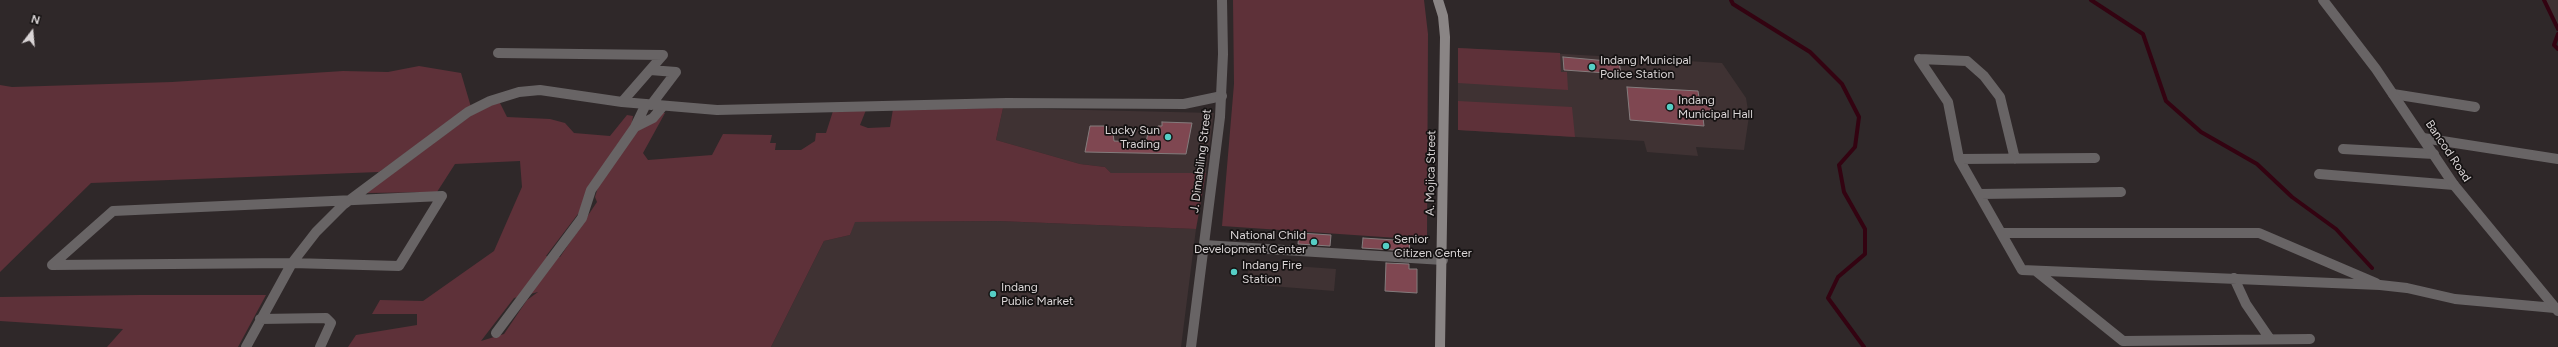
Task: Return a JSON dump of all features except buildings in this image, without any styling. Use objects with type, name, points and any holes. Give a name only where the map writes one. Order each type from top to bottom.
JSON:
[{"type":"main road","name":"A. Mojica Street","points":[[1438,0],[1443,16],[1445,37],[1443,260],[1440,347]]},
{"type":"street","name":"J. Dimabiling Street","points":[[1191,347],[1222,96],[1222,0]]},
{"type":"street","name":"Bancod Road","points":[[2323,0],[2351,34],[2394,94],[2454,185],[2557,310]]},
{"type":"street","points":[[498,53],[663,55],[666,57],[650,70],[622,102]]},
{"type":"street","points":[[2015,158],[2000,97],[1984,76],[1967,61],[1919,59],[1948,102],[1959,159],[2022,270],[2380,285],[2464,300],[2557,310]]},
{"type":"street","points":[[496,333],[582,218],[594,185],[635,127],[638,117],[676,72],[650,70]]},
{"type":"street","points":[[246,347],[292,263],[316,232],[348,200],[464,115],[497,99],[514,93],[540,90],[622,102],[724,110],[1007,103],[1184,104],[1222,96]]},
{"type":"street","points":[[2394,94],[2475,107]]},
{"type":"street","points":[[635,127],[653,118],[663,106]]},
{"type":"street","points":[[2423,138],[2558,159]]},
{"type":"street","points":[[2343,150],[2434,154]]},
{"type":"street","points":[[1959,159],[2095,158]]},
{"type":"street","points":[[2319,174],[2454,185]]},
{"type":"street","points":[[1980,194],[2121,192]]},
{"type":"street","points":[[442,196],[399,266],[292,263],[52,265],[112,211],[348,200],[442,196]]},
{"type":"street","points":[[2001,233],[2258,233],[2341,266],[2380,285]]},
{"type":"street","points":[[1204,245],[1443,260]]},
{"type":"street","points":[[2036,271],[2123,341],[2310,339]]},
{"type":"street","points":[[2234,278],[2246,304],[2270,339]]},
{"type":"street","points":[[260,319],[316,317],[329,319],[330,326],[320,347]]},
{"type":"shaded area","points":[[1233,0],[1424,0],[1428,34],[1427,240],[1222,226],[1234,84]]},
{"type":"shaded area","points":[[2544,0],[2558,0],[2558,29],[2548,12]]},
{"type":"shaded area","points":[[1458,48],[1722,63],[1746,98],[1749,116],[1744,150],[1696,147],[1698,156],[1647,152],[1644,141],[1458,130]]},
{"type":"shaded area","points":[[1458,48],[1560,53],[1561,72],[1567,72],[1568,90],[1458,83]]},
{"type":"shaded area","points":[[419,66],[461,73],[471,107],[379,172],[91,183],[0,272],[0,85],[12,87],[172,82],[343,71],[388,72]]},
{"type":"shaded area","points":[[499,101],[507,117],[550,119],[565,123],[574,133],[610,136],[627,115],[633,116],[631,128],[616,146],[584,206],[546,256],[560,257],[597,202],[595,197],[598,187],[634,134],[656,112],[665,113],[643,153],[648,160],[712,155],[723,134],[772,135],[770,143],[776,143],[775,150],[801,150],[815,141],[816,133],[826,133],[833,111],[866,110],[860,125],[868,128],[890,127],[893,109],[1003,108],[996,140],[1080,164],[1105,167],[1111,173],[1206,173],[1196,229],[998,221],[855,222],[850,235],[824,241],[771,347],[348,347],[356,335],[417,325],[417,314],[372,314],[380,300],[423,301],[494,251],[522,187],[520,161],[455,164],[437,192],[366,193],[477,111]],"holes":[[[538,292],[527,300],[504,334],[481,341],[514,298]]]},
{"type":"shaded area","points":[[1458,101],[1572,107],[1575,137],[1458,130]]},
{"type":"shaded area","points":[[1003,108],[1214,113],[1206,173],[1111,173],[1105,167],[1080,164],[996,140]]},
{"type":"shaded area","name":"Indang Public Market","points":[[998,221],[1196,229],[1181,347],[771,347],[824,241],[850,235],[854,222]]},
{"type":"shaded area","points":[[1250,263],[1336,269],[1334,291],[1246,284]]},
{"type":"shaded area","points":[[266,295],[238,347],[107,347],[123,329],[0,321],[0,297]]},
{"type":"waterway","points":[[1731,0],[1733,4],[1810,52],[1842,84],[1859,117],[1855,147],[1839,165],[1844,192],[1865,229],[1865,254],[1838,277],[1828,298],[1864,347]]},
{"type":"waterway","points":[[2091,0],[2143,34],[2166,101],[2201,132],[2257,164],[2292,197],[2336,229],[2372,268]]},
{"type":"waterway","points":[[2544,0],[2558,29]]},
{"type":"waterway","points":[[2558,34],[2554,45],[2558,49]]},
{"type":"place","name":"Indang Municipal Police Station","points":[[1592,67]]},
{"type":"place","name":"Indang Municipal Hall","points":[[1670,107]]},
{"type":"place","name":"Lucky Sun Trading","points":[[1168,137]]},
{"type":"place","name":"National Child Development Center","points":[[1314,242]]},
{"type":"place","name":"Senior Citizen Center","points":[[1386,246]]},
{"type":"place","name":"Indang Fire Station","points":[[1234,272]]},
{"type":"place","name":"Indang Public Market","points":[[993,294]]}]
